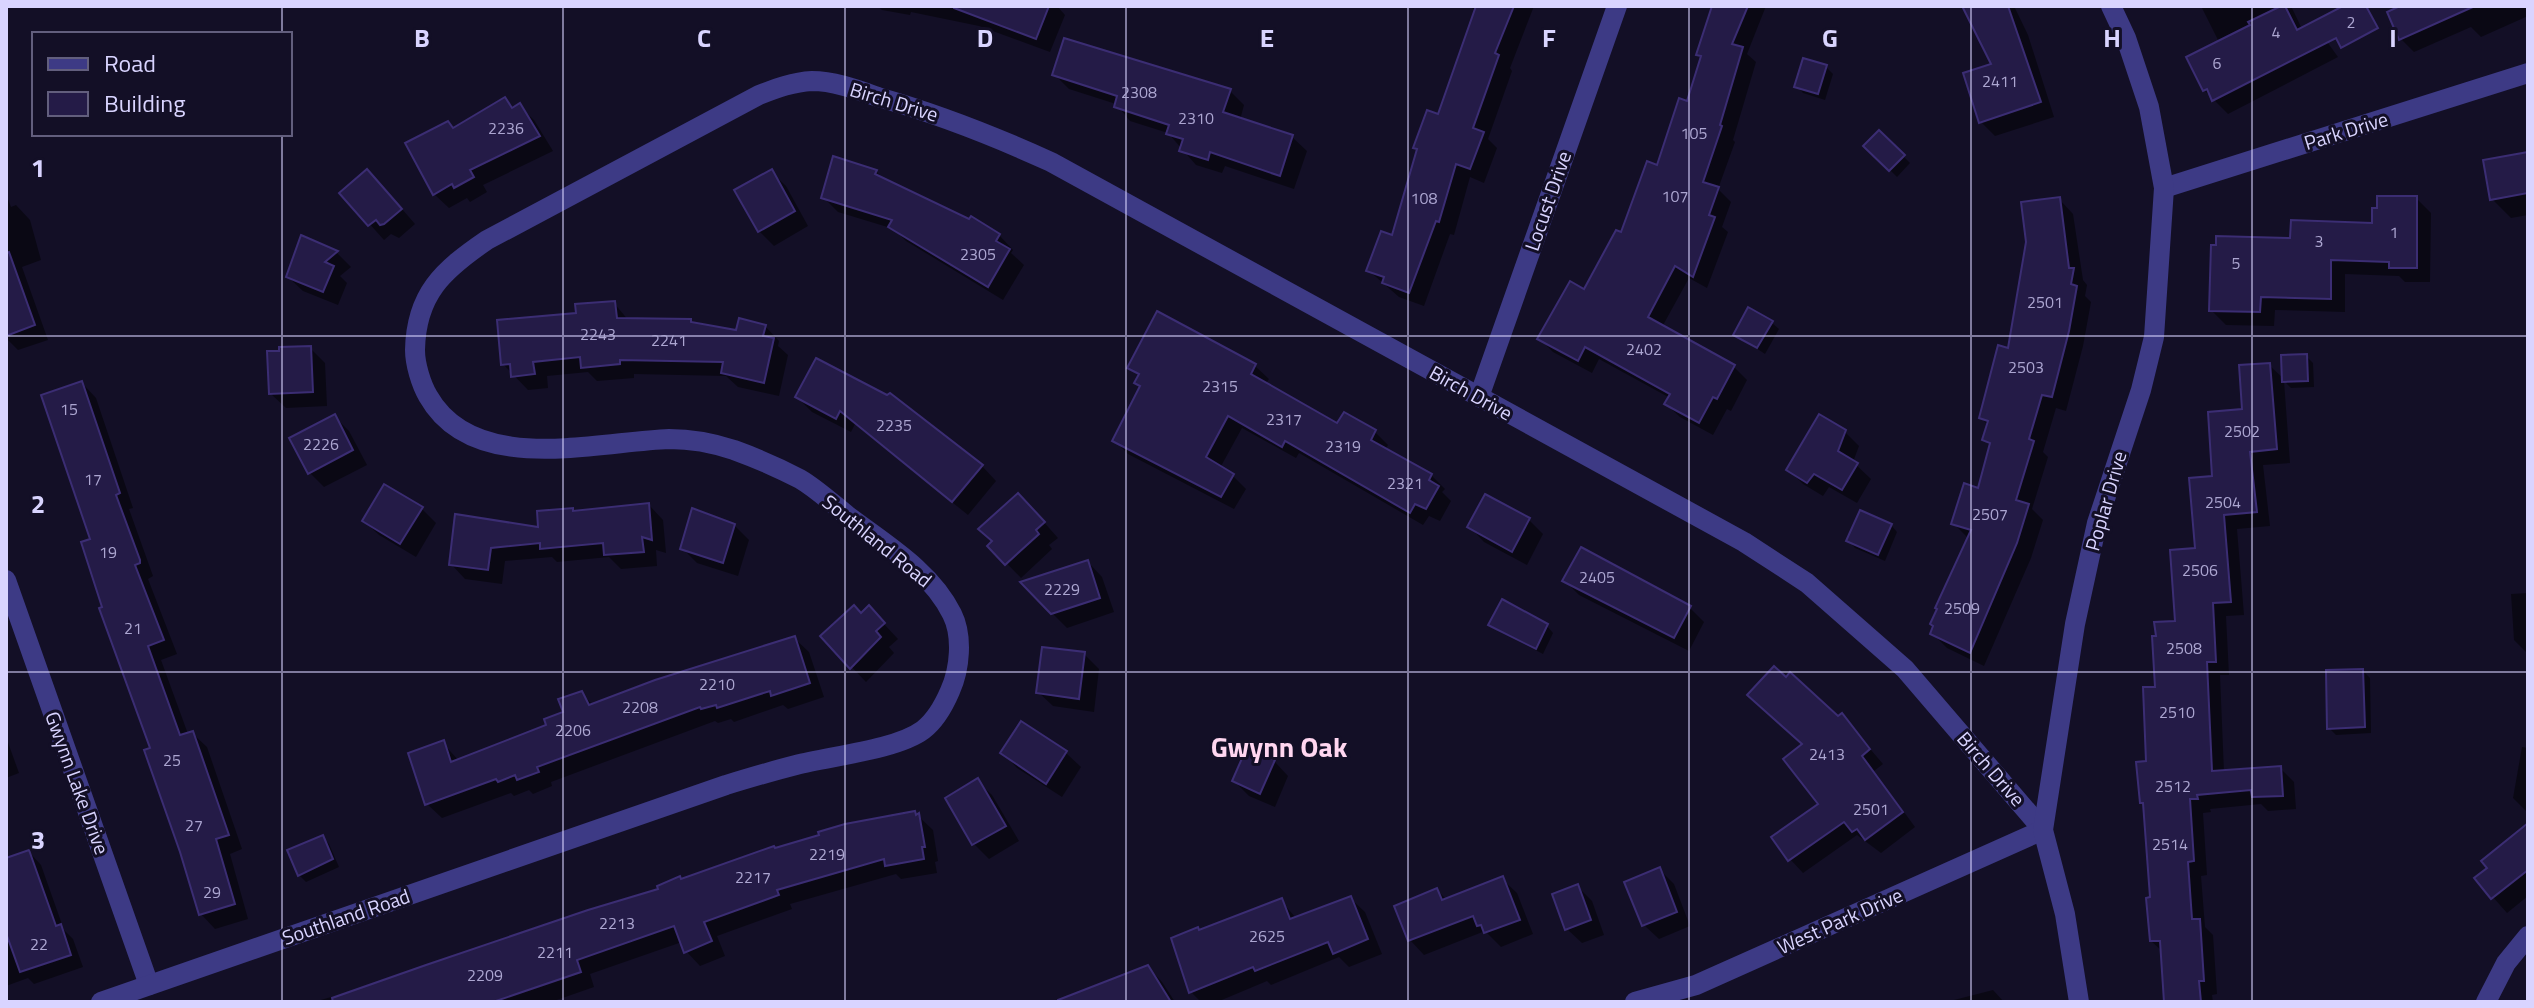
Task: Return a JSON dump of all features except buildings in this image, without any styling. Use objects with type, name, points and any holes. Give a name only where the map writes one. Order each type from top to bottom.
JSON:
[{"type":"street","name":"Locust Drive","points":[[1479,397],[1617,6]]},
{"type":"street","name":"Poplar Drive","points":[[2079,1002],[2065,914],[2043,830],[2075,624],[2097,523],[2141,390],[2154,337],[2164,188],[2149,107],[2126,38],[2111,6]]},
{"type":"street","name":"Park Drive","points":[[2164,188],[2528,73]]},
{"type":"street","name":"Birch Drive","points":[[816,81],[933,113],[1051,162],[1744,542],[1807,583],[1905,669],[2043,830]]},
{"type":"street","name":"Southland Road","points":[[101,1002],[726,785],[794,765],[899,742],[923,729],[943,707],[956,679],[959,649],[954,617],[938,591],[917,569],[802,480],[732,449],[699,441],[672,439],[526,449],[494,445],[465,432],[437,412],[424,389],[415,355],[416,330],[422,306],[435,283],[455,262],[487,240],[759,95],[786,84],[816,81]]},
{"type":"street","name":"Gwynn Lake Drive","points":[[6,580],[15,634],[149,985]]},
{"type":"street","name":"West Park Drive","points":[[1635,1002],[1696,985],[2043,830]]},
{"type":"street","points":[[2486,1002],[2506,963],[2528,936]]},
{"type":"district","name":"Gwynn Oak","points":[[1279,747]]}]
